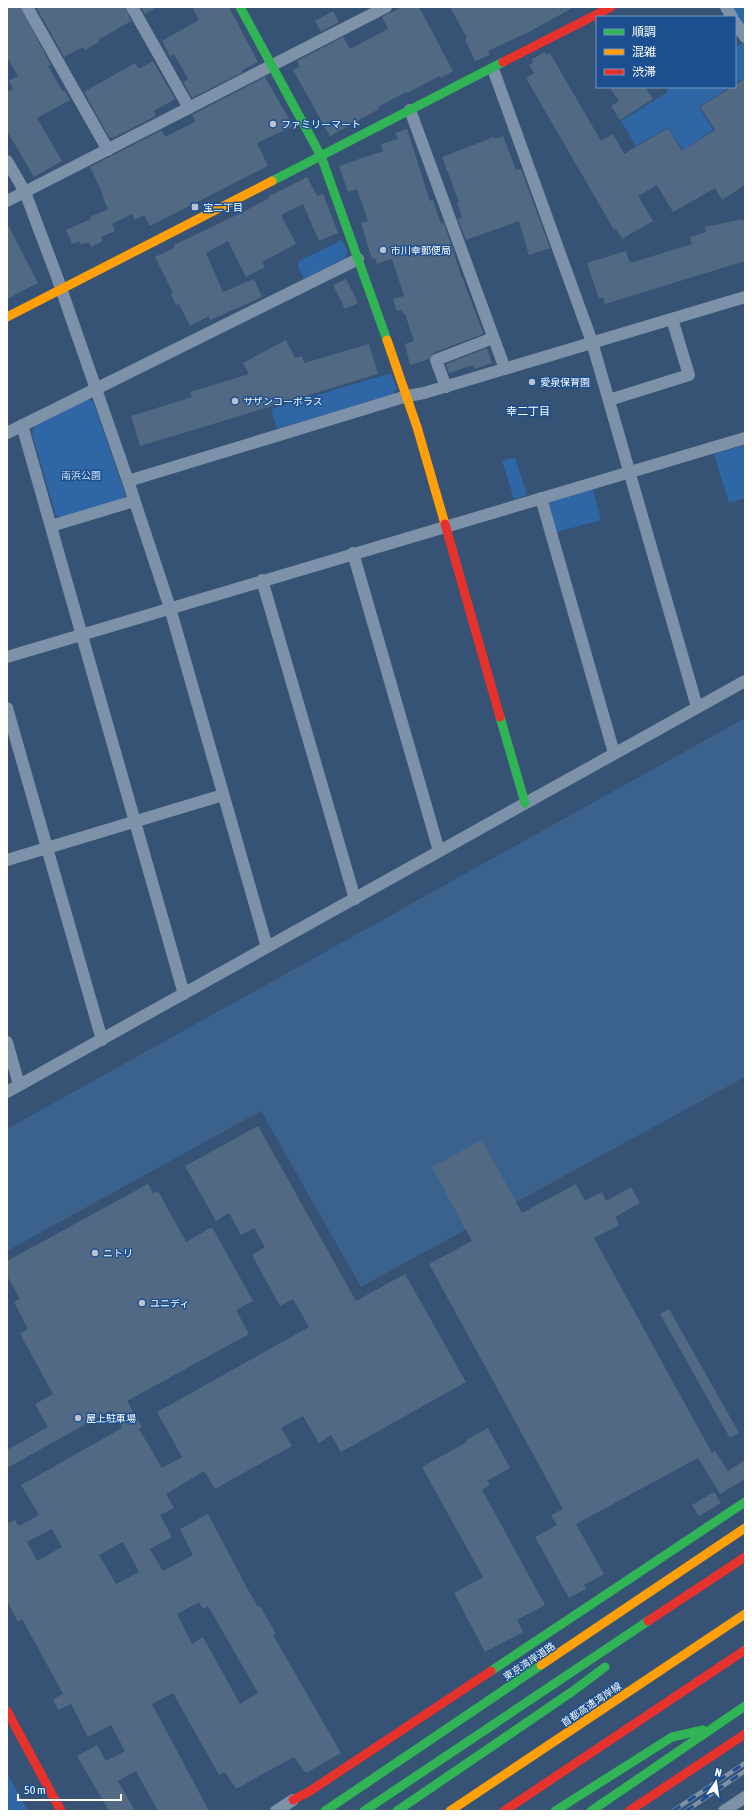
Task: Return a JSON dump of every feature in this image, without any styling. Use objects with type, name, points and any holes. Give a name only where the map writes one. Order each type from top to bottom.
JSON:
[{"type":"main road","points":[[240,7],[321,156],[358,259],[407,396],[446,526],[525,803]]},
{"type":"main road","points":[[7,317],[611,7]]},
{"type":"main road","points":[[293,1800],[310,1791],[745,1502]]},
{"type":"main road","name":"東京湾岸道路","points":[[325,1811],[745,1528]]},
{"type":"main road","points":[[364,1811],[745,1557]]},
{"type":"main road","points":[[672,1617],[745,1561]]},
{"type":"main road","name":"首都高速湾岸線","points":[[450,1811],[745,1614]]},
{"type":"main road","points":[[504,1811],[745,1650]]},
{"type":"main road","points":[[397,1811],[572,1691],[610,1663]]},
{"type":"main road","points":[[591,1811],[745,1706]]},
{"type":"main road","points":[[7,1711],[61,1811]]},
{"type":"main road","points":[[555,1811],[672,1737],[710,1729]]},
{"type":"main road","points":[[629,1811],[745,1734]]},
{"type":"street","points":[[27,7],[108,150]]},
{"type":"street","points":[[132,7],[189,108]]},
{"type":"street","points":[[7,201],[386,7]]},
{"type":"street","points":[[726,7],[731,16]]},
{"type":"street","points":[[736,24],[745,37]]},
{"type":"street","points":[[492,69],[592,342],[697,707]]},
{"type":"street","points":[[410,110],[504,369]]},
{"type":"street","points":[[7,161],[25,192],[62,290],[170,608],[267,948]]},
{"type":"street","points":[[7,433],[358,259]]},
{"type":"street","points":[[128,481],[407,396],[446,387],[745,297]]},
{"type":"street","points":[[609,400],[689,375],[672,319]]},
{"type":"street","points":[[446,387],[436,360],[493,338]]},
{"type":"street","points":[[22,425],[184,994]]},
{"type":"street","points":[[7,657],[262,580],[745,438]]},
{"type":"street","points":[[542,498],[614,753]]},
{"type":"street","points":[[51,526],[134,501]]},
{"type":"street","points":[[353,553],[439,851]]},
{"type":"street","points":[[262,580],[355,899]]},
{"type":"street","points":[[7,1092],[745,680]]},
{"type":"street","points":[[7,708],[102,1040]]},
{"type":"street","points":[[7,860],[223,795]]},
{"type":"street","points":[[7,1042],[19,1085]]},
{"type":"street","points":[[724,1811],[745,1797]]},
{"type":"street","points":[[276,1811],[293,1800]]},
{"type":"green space","points":[[732,7],[745,7],[745,28]]},
{"type":"green space","points":[[743,42],[745,45],[745,77],[736,83],[736,46]]},
{"type":"green space","points":[[668,88],[728,88],[699,107],[713,130],[689,146],[692,151],[686,155],[668,127],[636,146],[621,121],[666,93]]},
{"type":"green space","points":[[342,240],[347,250],[345,258],[304,279],[298,267],[299,261]]},
{"type":"green space","points":[[391,373],[397,388],[393,394],[277,429],[271,409]]},
{"type":"green space","name":"南浜公園","points":[[88,399],[93,401],[125,494],[124,500],[62,518],[56,516],[32,433],[34,426]]},
{"type":"green space","points":[[745,445],[745,498],[729,503],[714,454]]},
{"type":"green space","points":[[515,457],[527,495],[514,499],[502,461]]},
{"type":"green space","points":[[592,487],[601,520],[557,532],[549,504],[552,498]]},
{"type":"green space","points":[[7,1773],[28,1811],[7,1811]]},
{"type":"shaded area","points":[[745,718],[745,1077],[361,1287],[261,1111],[7,1251],[7,1129]]},
{"type":"building","points":[[7,7],[20,7],[51,65],[48,66],[63,92],[65,91],[70,100],[37,118],[62,161],[34,177],[7,131],[7,92],[13,89],[9,81],[18,76],[7,57]]},
{"type":"building","points":[[36,7],[125,7],[131,21],[98,40],[99,42],[85,50],[83,47],[64,57]]},
{"type":"building","points":[[141,7],[157,7],[145,14]]},
{"type":"building","points":[[192,7],[229,7],[258,62],[241,71],[243,72],[192,98],[183,82],[188,79],[174,54],[170,56],[162,41],[199,20]]},
{"type":"building","points":[[402,7],[419,7],[453,71],[441,78],[440,76],[407,93],[406,92],[330,136],[293,70],[300,66],[297,61],[343,37],[350,49],[388,29],[382,17]]},
{"type":"building","points":[[450,7],[574,7],[527,33],[488,51],[490,55],[475,61],[465,39],[467,38]]},
{"type":"building","points":[[333,11],[339,22],[321,32],[315,21]]},
{"type":"building","points":[[545,52],[547,55],[549,53],[551,55],[601,141],[613,134],[624,154],[668,128],[682,151],[715,130],[700,107],[730,88],[736,88],[736,84],[745,78],[745,185],[722,200],[715,188],[673,212],[657,185],[638,196],[653,221],[622,239],[616,229],[614,230],[526,78],[534,73],[529,65],[533,63],[532,59]]},
{"type":"building","points":[[153,61],[175,99],[154,111],[156,116],[113,138],[109,137],[84,92],[135,63],[139,69]]},
{"type":"building","points":[[265,77],[293,126],[257,143],[268,166],[150,226],[144,215],[135,220],[132,214],[112,224],[115,231],[101,237],[103,241],[91,247],[89,242],[81,245],[79,241],[72,244],[66,230],[91,219],[90,217],[108,209],[90,167],[162,130],[165,137],[195,122],[192,115]]},
{"type":"building","points":[[610,88],[646,88],[653,99],[620,120],[611,106],[619,101]]},
{"type":"building","points":[[407,129],[430,201],[433,200],[441,224],[444,223],[460,272],[483,332],[483,334],[433,353],[429,359],[410,365],[405,344],[414,341],[405,314],[403,314],[402,310],[397,311],[393,299],[404,296],[392,259],[377,264],[375,258],[372,259],[361,223],[368,221],[357,189],[348,192],[339,166],[383,151],[381,144],[398,139],[395,133]]},
{"type":"building","points":[[503,136],[516,170],[521,169],[550,248],[529,255],[519,221],[466,240],[458,219],[462,217],[457,203],[459,202],[442,157],[494,137],[495,139]]},
{"type":"building","points":[[307,177],[317,196],[323,194],[338,233],[319,241],[303,204],[281,215],[296,244],[262,262],[265,267],[246,277],[228,241],[206,253],[223,292],[254,279],[262,297],[210,320],[209,316],[190,326],[179,304],[176,305],[171,294],[173,293],[155,257],[175,247],[174,245],[247,210],[269,198],[269,196]]},
{"type":"building","points":[[743,219],[745,227],[745,261],[605,304],[603,297],[599,299],[587,263],[626,251],[630,263],[692,244],[690,237],[706,232],[705,227]]},
{"type":"building","points":[[7,223],[38,283],[7,299]]},
{"type":"building","points":[[346,279],[358,303],[345,309],[333,285]]},
{"type":"building","name":"サザンコーポラス","points":[[286,340],[295,358],[302,356],[304,363],[369,344],[378,374],[140,446],[131,416],[192,397],[190,392],[249,374],[243,363]]},
{"type":"building","points":[[487,348],[492,363],[474,369],[473,365],[449,373],[446,364]]},
{"type":"building","points":[[258,1126],[356,1301],[405,1274],[466,1382],[341,1452],[331,1435],[319,1443],[303,1416],[281,1428],[292,1446],[215,1489],[204,1471],[166,1494],[174,1508],[160,1515],[172,1537],[150,1549],[163,1571],[193,1555],[180,1529],[208,1514],[247,1588],[258,1607],[260,1606],[276,1634],[273,1635],[341,1753],[306,1773],[294,1757],[236,1789],[225,1772],[219,1775],[173,1693],[152,1704],[209,1811],[158,1811],[136,1771],[118,1781],[135,1811],[109,1811],[77,1756],[97,1745],[106,1761],[125,1751],[111,1725],[88,1737],[71,1704],[58,1710],[53,1699],[63,1694],[22,1619],[18,1622],[7,1601],[7,1524],[15,1520],[19,1526],[39,1515],[21,1485],[122,1428],[111,1410],[7,1468],[7,1450],[48,1427],[35,1404],[53,1394],[20,1334],[28,1329],[14,1302],[20,1299],[7,1276],[7,1261],[148,1184],[153,1193],[158,1191],[186,1242],[212,1227],[253,1301],[236,1310],[249,1334],[127,1401],[142,1427],[139,1429],[162,1468],[182,1457],[157,1412],[309,1327],[293,1299],[280,1306],[252,1255],[265,1247],[254,1228],[241,1235],[229,1213],[216,1221],[185,1166]],"holes":[[[52,1529],[62,1547],[37,1561],[27,1542]],[[123,1542],[139,1572],[116,1584],[99,1555]],[[199,1602],[203,1609],[208,1606],[258,1693],[240,1704],[203,1637],[192,1644],[177,1614]]]},
{"type":"building","points":[[482,1140],[522,1213],[576,1184],[585,1201],[602,1192],[606,1201],[631,1187],[640,1203],[615,1217],[619,1225],[594,1238],[712,1453],[715,1451],[728,1471],[745,1460],[745,1479],[720,1494],[698,1458],[576,1524],[604,1574],[584,1585],[586,1589],[569,1598],[535,1537],[557,1525],[551,1515],[563,1509],[429,1264],[472,1241],[432,1167]]},
{"type":"building","points":[[669,1309],[739,1433],[730,1438],[660,1314]]},
{"type":"building","points":[[488,1428],[510,1468],[487,1481],[490,1485],[482,1490],[545,1605],[517,1620],[523,1632],[485,1652],[454,1593],[483,1577],[422,1467],[467,1442],[466,1440]]},
{"type":"building","points":[[714,1492],[721,1503],[699,1516],[692,1505]]},
{"type":"railway","points":[[673,1811],[745,1763]]},
{"type":"railway","points":[[686,1811],[745,1771]]},
{"type":"traffic: fast","points":[[240,7],[321,156],[387,340]]},
{"type":"traffic: fast","points":[[272,181],[503,62]]},
{"type":"traffic: fast","points":[[500,717],[525,803]]},
{"type":"traffic: fast","points":[[491,1671],[745,1502]]},
{"type":"traffic: fast","points":[[364,1811],[648,1621]]},
{"type":"traffic: fast","points":[[325,1811],[541,1665]]},
{"type":"traffic: fast","points":[[397,1811],[573,1691],[605,1667]]},
{"type":"traffic: fast","points":[[591,1811],[745,1706]]},
{"type":"traffic: fast","points":[[555,1811],[672,1737],[703,1730]]},
{"type":"traffic: slow","points":[[7,317],[272,181]]},
{"type":"traffic: slow","points":[[387,340],[417,427],[445,524]]},
{"type":"traffic: slow","points":[[541,1665],[745,1528]]},
{"type":"traffic: slow","points":[[450,1811],[745,1614]]},
{"type":"traffic: jam","points":[[503,62],[611,7]]},
{"type":"traffic: jam","points":[[445,524],[500,717]]},
{"type":"traffic: jam","points":[[648,1621],[745,1557]]},
{"type":"traffic: jam","points":[[504,1811],[745,1650]]},
{"type":"traffic: jam","points":[[293,1800],[310,1791],[491,1671]]},
{"type":"traffic: jam","points":[[7,1711],[61,1811]]},
{"type":"traffic: jam","points":[[629,1811],[745,1734]]},
{"type":"place","name":"ファミリーマート","points":[[273,124]]},
{"type":"place","name":"宝二丁目","points":[[195,207]]},
{"type":"place","name":"市川幸郵便局","points":[[383,250]]},
{"type":"place","name":"愛泉保育園","points":[[532,382]]},
{"type":"place","name":"サザンコーポラス","points":[[235,401]]},
{"type":"place","name":"ニトリ","points":[[95,1253]]},
{"type":"place","name":"ユニディ","points":[[142,1303]]},
{"type":"place","name":"屋上駐車場","points":[[78,1418]]},
{"type":"district","name":"幸二丁目","points":[[528,411]]}]
